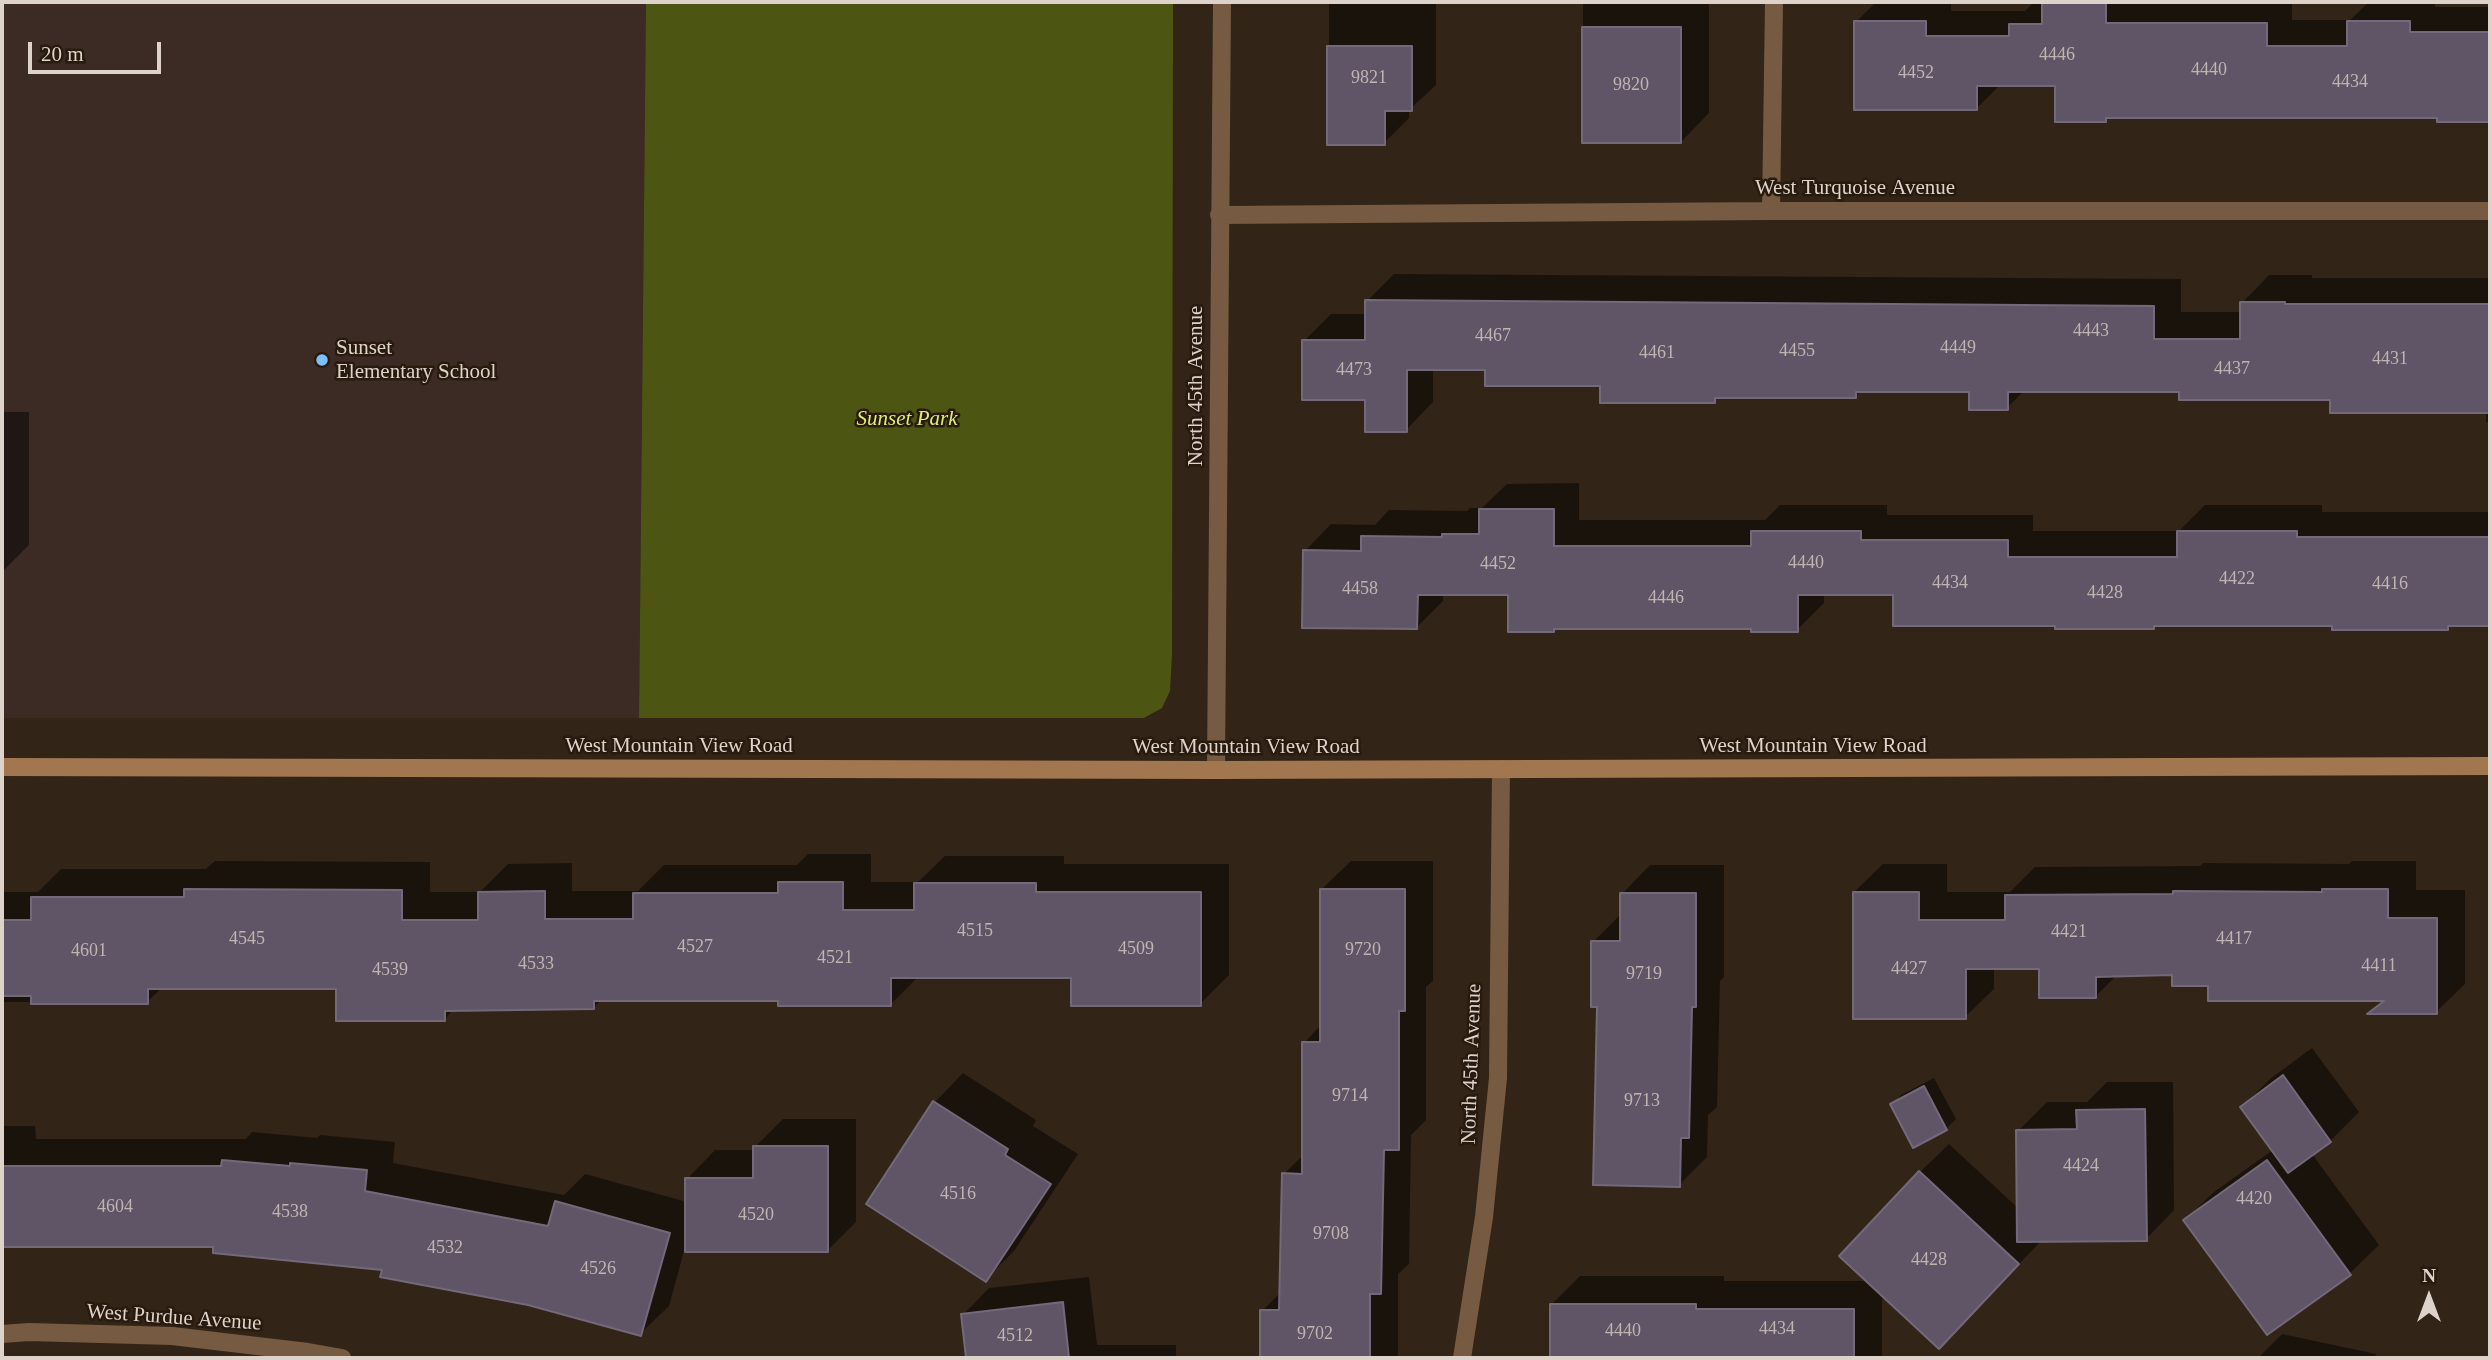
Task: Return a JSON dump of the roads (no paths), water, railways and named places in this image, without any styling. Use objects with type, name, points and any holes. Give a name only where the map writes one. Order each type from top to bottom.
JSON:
[{"type":"street","name":"North 45th Avenue","points":[[1216,770],[1222,2]]},
{"type":"street","points":[[1771,211],[1774,2]]},
{"type":"street","name":"West Turquoise Avenue","points":[[1219,215],[1771,211],[2490,211]]},
{"type":"street","name":"West Mountain View Road","points":[[2,767],[1216,770],[2490,766]]},
{"type":"street","name":"North 45th Avenue","points":[[1462,1358],[1484,1217],[1498,1078],[1501,769]]},
{"type":"street","name":"West Purdue Avenue","points":[[2,1334],[29,1332],[172,1336],[342,1358]]},
{"type":"place","name":"Sunset Elementary School","points":[[322,360]]},
{"type":"park label","name":"Sunset Park","points":[[907,419]]}]
